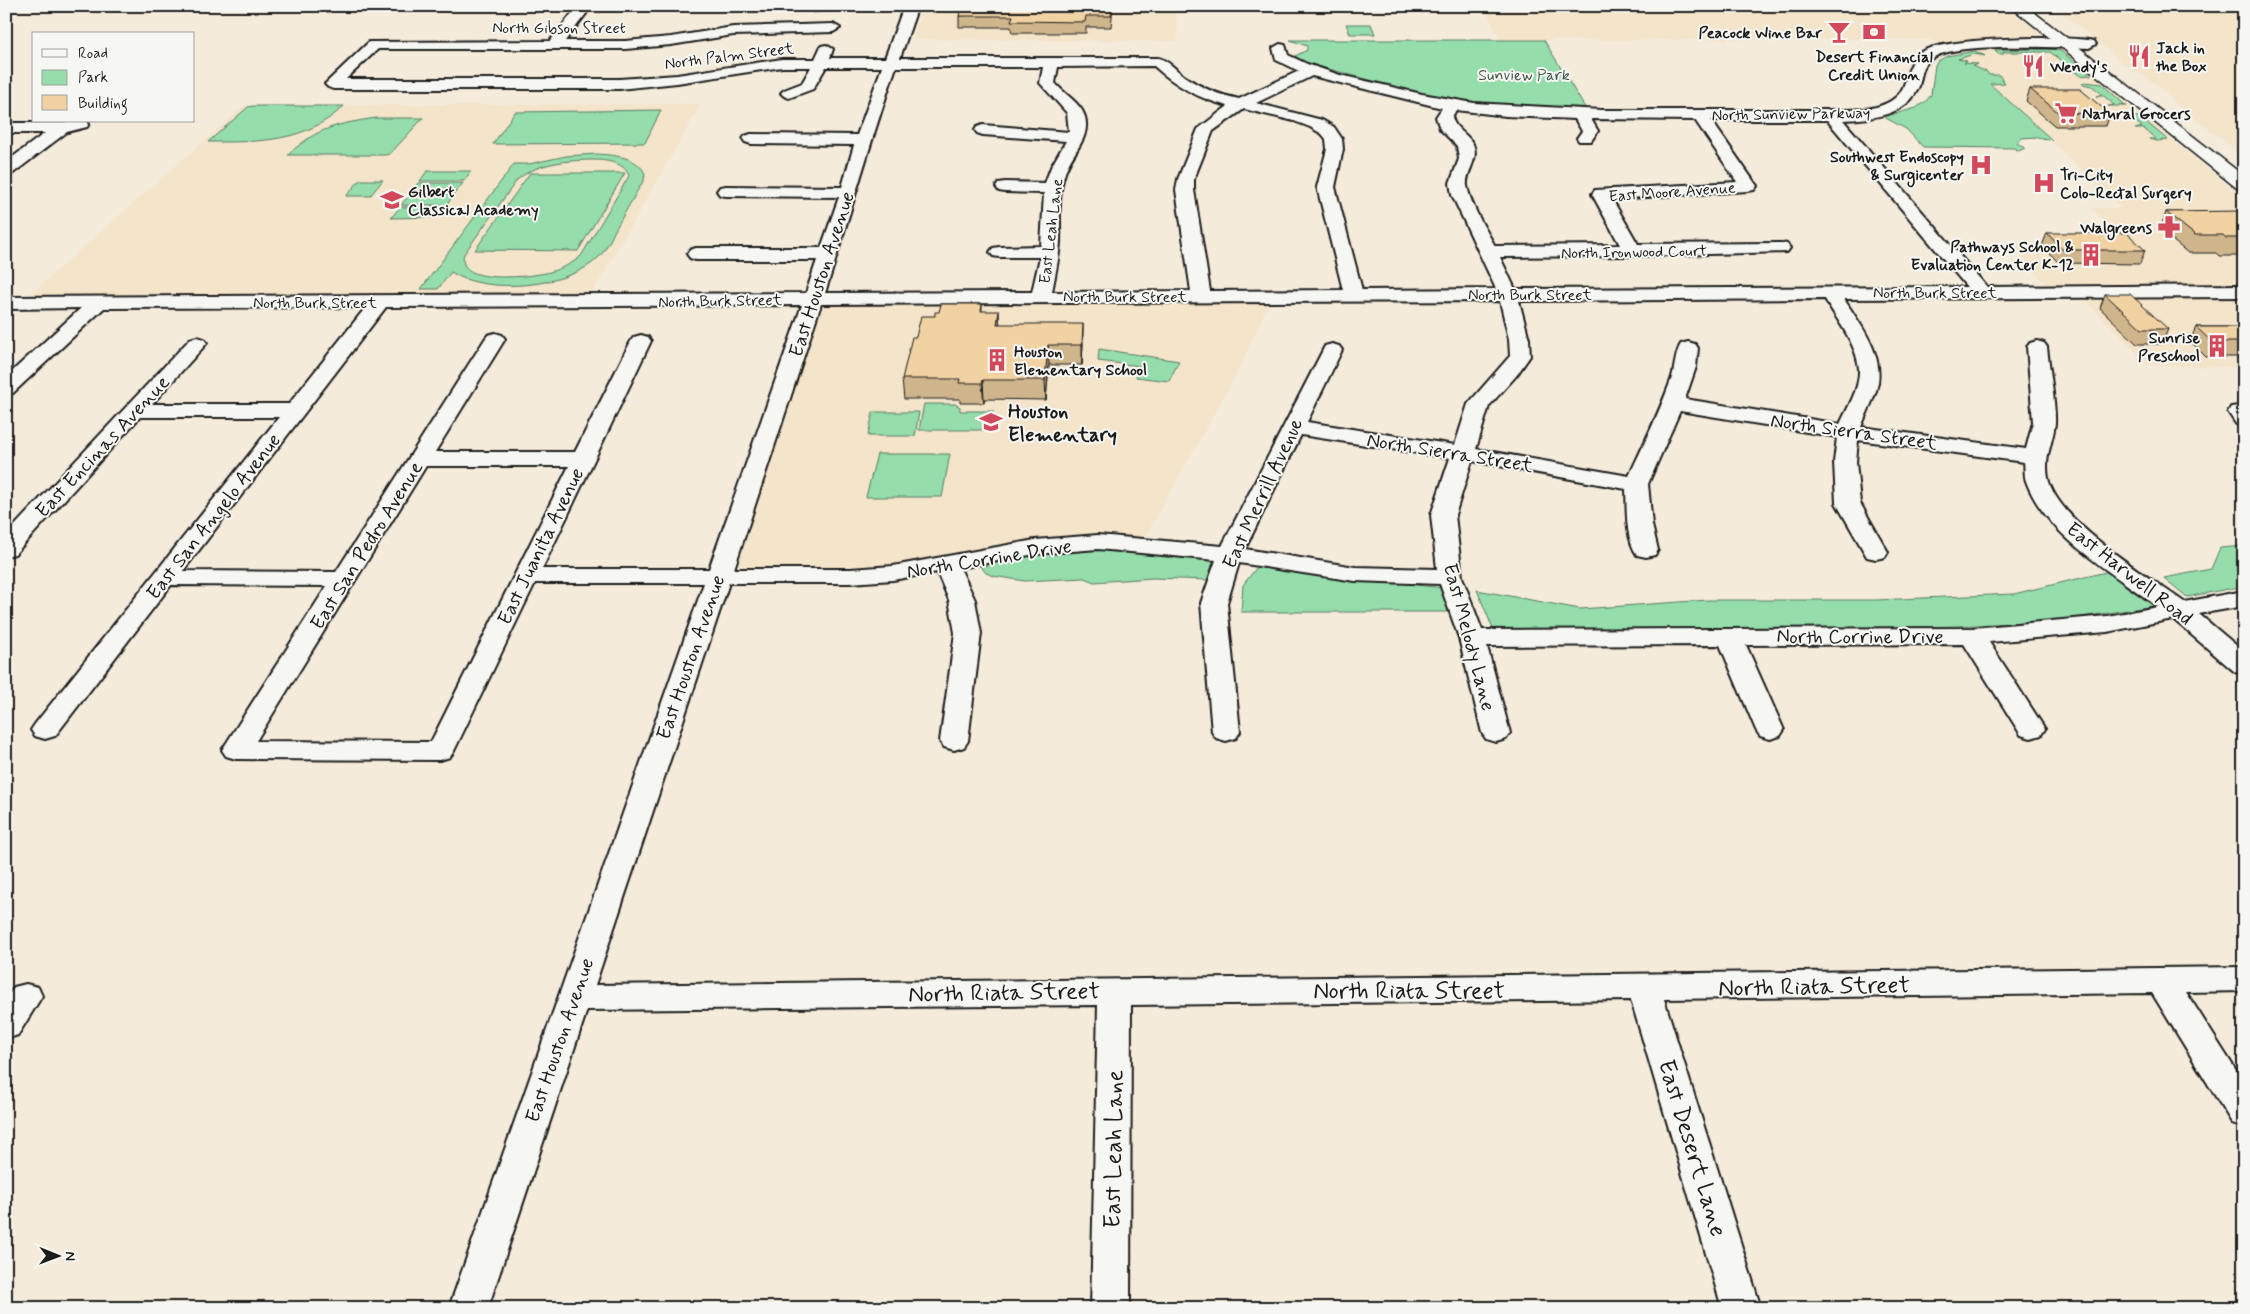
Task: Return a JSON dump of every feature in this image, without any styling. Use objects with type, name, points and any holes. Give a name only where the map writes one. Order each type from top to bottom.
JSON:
[{"type":"main road","points":[[2017,6],[2244,185]]},
{"type":"main road","points":[[2067,27],[2244,165]]},
{"type":"street","points":[[554,45],[585,6]]},
{"type":"street","name":"East Houston Avenue","points":[[468,1308],[813,299],[849,192],[863,140],[911,6]]},
{"type":"street","name":"North Gibson Street","points":[[333,84],[374,45],[642,44],[733,31],[832,22],[820,63]]},
{"type":"street","name":"North Sunview Parkway","points":[[1311,71],[1429,101],[1537,113],[1831,115],[1874,112],[1898,104],[1910,93],[1916,65],[1928,54],[1941,50],[1975,45],[2089,44]]},
{"type":"street","points":[[1280,48],[1281,57],[1311,71]]},
{"type":"street","points":[[984,130],[1077,137],[1077,115],[1052,91],[1047,83],[1051,62]]},
{"type":"street","name":"North Palm Street","points":[[333,84],[619,84],[676,79],[772,64],[1158,62],[1172,75],[1215,98],[1241,104]]},
{"type":"street","points":[[789,94],[808,86],[820,63]]},
{"type":"street","points":[[1201,296],[1185,190],[1186,179],[1206,129],[1241,104],[1311,71]]},
{"type":"street","points":[[1241,104],[1305,119],[1322,126],[1334,138],[1336,146],[1326,173],[1326,187],[1354,295]]},
{"type":"street","points":[[1452,105],[1444,117],[1446,126],[1465,145],[1467,159],[1458,183],[1461,195],[1508,294]]},
{"type":"street","points":[[1580,114],[1590,131],[1585,138]]},
{"type":"street","name":"East Moore Avenue","points":[[1633,251],[1601,194],[1748,186],[1700,115]]},
{"type":"street","points":[[1831,115],[1981,292]]},
{"type":"street","points":[[6,128],[62,128],[81,124]]},
{"type":"street","points":[[6,170],[62,128]]},
{"type":"street","name":"East Leah Lane","points":[[1041,296],[1050,251],[1052,188],[1056,172],[1077,137]]},
{"type":"street","points":[[751,139],[863,140]]},
{"type":"street","points":[[1005,187],[1052,188]]},
{"type":"street","points":[[726,191],[849,192]]},
{"type":"street","name":"North Ironwood Court","points":[[1487,252],[1781,248]]},
{"type":"street","points":[[999,252],[1050,251]]},
{"type":"street","points":[[696,254],[828,254]]},
{"type":"street","name":"North Burk Street","points":[[6,303],[2244,291]]},
{"type":"street","points":[[1830,292],[1863,347],[1869,369],[1866,390],[1848,432],[1845,462],[1848,503],[1876,552]]},
{"type":"street","name":"East Melody Lane","points":[[1496,732],[1472,638],[1450,578],[1443,515],[1480,404],[1520,356],[1519,339],[1508,294]]},
{"type":"street","name":"East San Angelo Avenue","points":[[45,730],[166,578],[380,302]]},
{"type":"street","points":[[6,389],[98,303]]},
{"type":"street","name":"East San Pedro Avenue","points":[[236,750],[495,339]]},
{"type":"street","name":"East Juanita Avenue","points":[[236,750],[440,751],[641,341]]},
{"type":"street","name":"East Encinas Avenue","points":[[6,549],[197,343]]},
{"type":"street","name":"East Harwell Road","points":[[2037,347],[2044,422],[2035,457],[2037,480],[2050,505],[2075,534],[2177,609],[2244,666]]},
{"type":"street","points":[[1646,550],[1640,525],[1637,484],[1673,403],[1686,366],[1688,348]]},
{"type":"street","name":"East Merrill Avenue","points":[[1226,732],[1214,603],[1230,554],[1332,350]]},
{"type":"street","name":"North Sierra Street","points":[[1673,403],[1848,432],[2035,457]]},
{"type":"street","points":[[134,411],[296,410]]},
{"type":"street","name":"North Sierra Street","points":[[1294,427],[1463,453],[1637,484]]},
{"type":"street","points":[[420,459],[582,459]]},
{"type":"street","name":"North Corrine Drive","points":[[527,576],[718,576],[746,578],[858,576],[893,573],[1035,547],[1098,542],[1230,554],[1355,574],[1450,578]]},
{"type":"street","points":[[945,562],[962,600],[968,633],[954,741]]},
{"type":"street","points":[[166,578],[345,579]]},
{"type":"street","name":"North Corrine Drive","points":[[1472,638],[1972,636],[2108,624],[2177,609],[2244,598]]},
{"type":"street","points":[[1972,636],[2031,729]]},
{"type":"street","points":[[1730,637],[1770,730]]},
{"type":"street","name":"North Riata Street","points":[[574,998],[1115,991],[1644,989],[2244,979]]},
{"type":"street","points":[[2162,980],[2244,1113]]},
{"type":"street","name":"East Desert Lane","points":[[1644,989],[1742,1308]]},
{"type":"street","name":"East Leah Lane","points":[[1110,1308],[1115,991]]},
{"type":"street","points":[[6,1026],[16,995]]},
{"type":"shaded area","points":[[923,6],[1175,6],[1178,41],[913,39]]},
{"type":"shaded area","points":[[1484,6],[2003,6],[2047,38],[1976,40],[1937,45],[1929,39],[1500,40]]},
{"type":"shaded area","points":[[2054,6],[2244,6],[2244,156],[2177,105],[2160,87],[2124,64]]},
{"type":"shaded area","points":[[1996,48],[2054,48],[2064,51],[2244,199],[2244,367],[2148,365],[2076,291],[2052,291],[2009,242],[2126,242],[2091,208],[2122,208],[1971,65],[1947,56],[1968,51]]},
{"type":"shaded area","name":"Gilbert Classical Academy","points":[[701,104],[592,293],[27,297],[244,106]]},
{"type":"shaded area","name":"Houston Elementary","points":[[1272,295],[1239,369],[1140,546],[1098,542],[945,562],[746,578],[722,566],[813,299]]},
{"type":"green space","points":[[738,6],[900,6],[898,10],[847,10],[813,13],[813,10],[736,10]]},
{"type":"green space","points":[[1346,24],[1371,24],[1375,34],[1350,34]]},
{"type":"green space","name":"Sunview Park","points":[[1290,40],[1544,40],[1587,111],[1437,98],[1306,63],[1295,56],[1307,50],[1307,46]]},
{"type":"green space","points":[[2052,49],[2061,51],[2091,75],[2080,76],[2050,52],[2003,52],[2004,54],[1998,54],[1994,50]]},
{"type":"green space","points":[[1975,51],[1985,56],[1974,54],[1958,59],[1967,61],[1964,63],[1978,64],[1972,66],[1987,72],[1989,75],[1999,75],[2005,83],[1990,84],[2052,140],[2037,137],[2021,138],[2017,143],[2025,148],[2019,151],[2014,148],[1923,147],[1906,129],[1884,117],[1916,108],[1926,101],[1931,95],[1935,65],[1938,61],[1947,56]]},
{"type":"green space","points":[[2085,82],[2102,84],[2124,104],[2120,105],[2127,106],[2108,106],[2114,105],[2104,96],[2096,96],[2102,94],[2092,86],[2082,84]]},
{"type":"green space","points":[[344,106],[329,118],[297,134],[245,142],[208,142],[248,107]]},
{"type":"green space","points":[[661,110],[645,143],[493,144],[515,112]]},
{"type":"green space","points":[[2122,117],[2140,117],[2168,140],[2157,141],[2149,139],[2156,139],[2144,129],[2135,129],[2142,127],[2131,118]]},
{"type":"green space","points":[[376,118],[423,118],[390,154],[288,155],[309,138],[329,128]]},
{"type":"green space","points":[[596,154],[624,158],[637,163],[645,174],[644,180],[600,256],[587,267],[549,281],[527,285],[485,284],[466,279],[451,272],[438,289],[421,289],[514,164],[529,164],[566,156]],"holes":[[[595,160],[612,162],[620,165],[629,176],[581,256],[567,266],[529,276],[498,277],[483,275],[471,271],[464,264],[464,254],[517,180],[542,166]]]},
{"type":"green space","points":[[427,171],[471,171],[464,181],[420,181]]},
{"type":"green space","points":[[530,173],[625,173],[578,251],[475,250]]},
{"type":"green space","points":[[360,180],[383,180],[370,196],[346,196]]},
{"type":"green space","points":[[418,183],[463,183],[455,193],[410,194]]},
{"type":"green space","points":[[454,194],[447,205],[401,205],[409,195]]},
{"type":"green space","points":[[445,206],[437,217],[391,218],[400,207]]},
{"type":"green space","points":[[1099,349],[1179,361],[1169,381],[1136,377],[1140,366],[1098,361]]},
{"type":"green space","points":[[924,404],[955,404],[960,407],[960,411],[993,411],[991,430],[919,430]]},
{"type":"green space","points":[[873,412],[919,412],[915,436],[868,436]]},
{"type":"green space","points":[[877,454],[950,454],[942,497],[866,497]]},
{"type":"green space","points":[[2244,546],[2244,586],[2187,597],[2164,578],[2211,569],[2220,548]]},
{"type":"green space","points":[[1096,550],[1156,550],[1215,556],[1207,580],[1153,578],[1094,582],[1084,578],[1025,581],[993,576],[986,573],[981,567],[1022,556]]},
{"type":"green space","points":[[1257,567],[1443,588],[1453,612],[1241,612],[1243,585]]},
{"type":"green space","points":[[2110,571],[2160,605],[2062,620],[1958,626],[1824,629],[1493,629],[1477,590],[1580,609],[1708,600],[1876,600],[2014,594]]},
{"type":"building","points":[[961,6],[1112,6],[1111,16],[1086,16],[1085,22],[1011,21],[1013,16],[959,16]]},
{"type":"building","points":[[2030,89],[2080,89],[2110,114],[2059,113]]},
{"type":"building","points":[[2242,211],[2244,213],[2244,238],[2226,238],[2223,235],[2195,235],[2166,212]]},
{"type":"building","points":[[2047,233],[2127,233],[2145,250],[2063,250]]},
{"type":"building","points":[[2105,294],[2130,294],[2168,329],[2142,329]]},
{"type":"building","name":"Houston Elementary School","points":[[941,304],[982,304],[981,311],[999,311],[997,324],[1083,324],[1082,345],[1048,345],[1045,380],[983,380],[982,383],[959,383],[960,379],[902,379],[912,337],[916,337],[921,316],[935,316],[935,312],[939,312]]},
{"type":"building","points":[[2196,327],[2244,327],[2244,342],[2212,342]]},
{"type":"place","name":"Peacock Wine Bar","points":[[1839,32]]},
{"type":"place","name":"Desert Financial Credit Union","points":[[1874,32]]},
{"type":"place","name":"Jack in the Box","points":[[2139,56]]},
{"type":"place","name":"Wendy's","points":[[2033,66]]},
{"type":"place","name":"Natural Grocers","points":[[2066,113]]},
{"type":"place","name":"Southwest Endoscopy & Surgicenter","points":[[1981,165]]},
{"type":"place","name":"Tri-City Colo-Rectal Surgery","points":[[2044,183]]},
{"type":"place","name":"Gilbert Classical Academy","points":[[392,200]]},
{"type":"place","name":"Walgreens","points":[[2169,227]]},
{"type":"place","name":"Pathways School & Evaluation Center K-12","points":[[2091,255]]},
{"type":"place","name":"Sunrise Preschool","points":[[2217,346]]},
{"type":"place","name":"Houston Elementary School","points":[[997,360]]},
{"type":"place","name":"Houston Elementary","points":[[991,422]]}]
